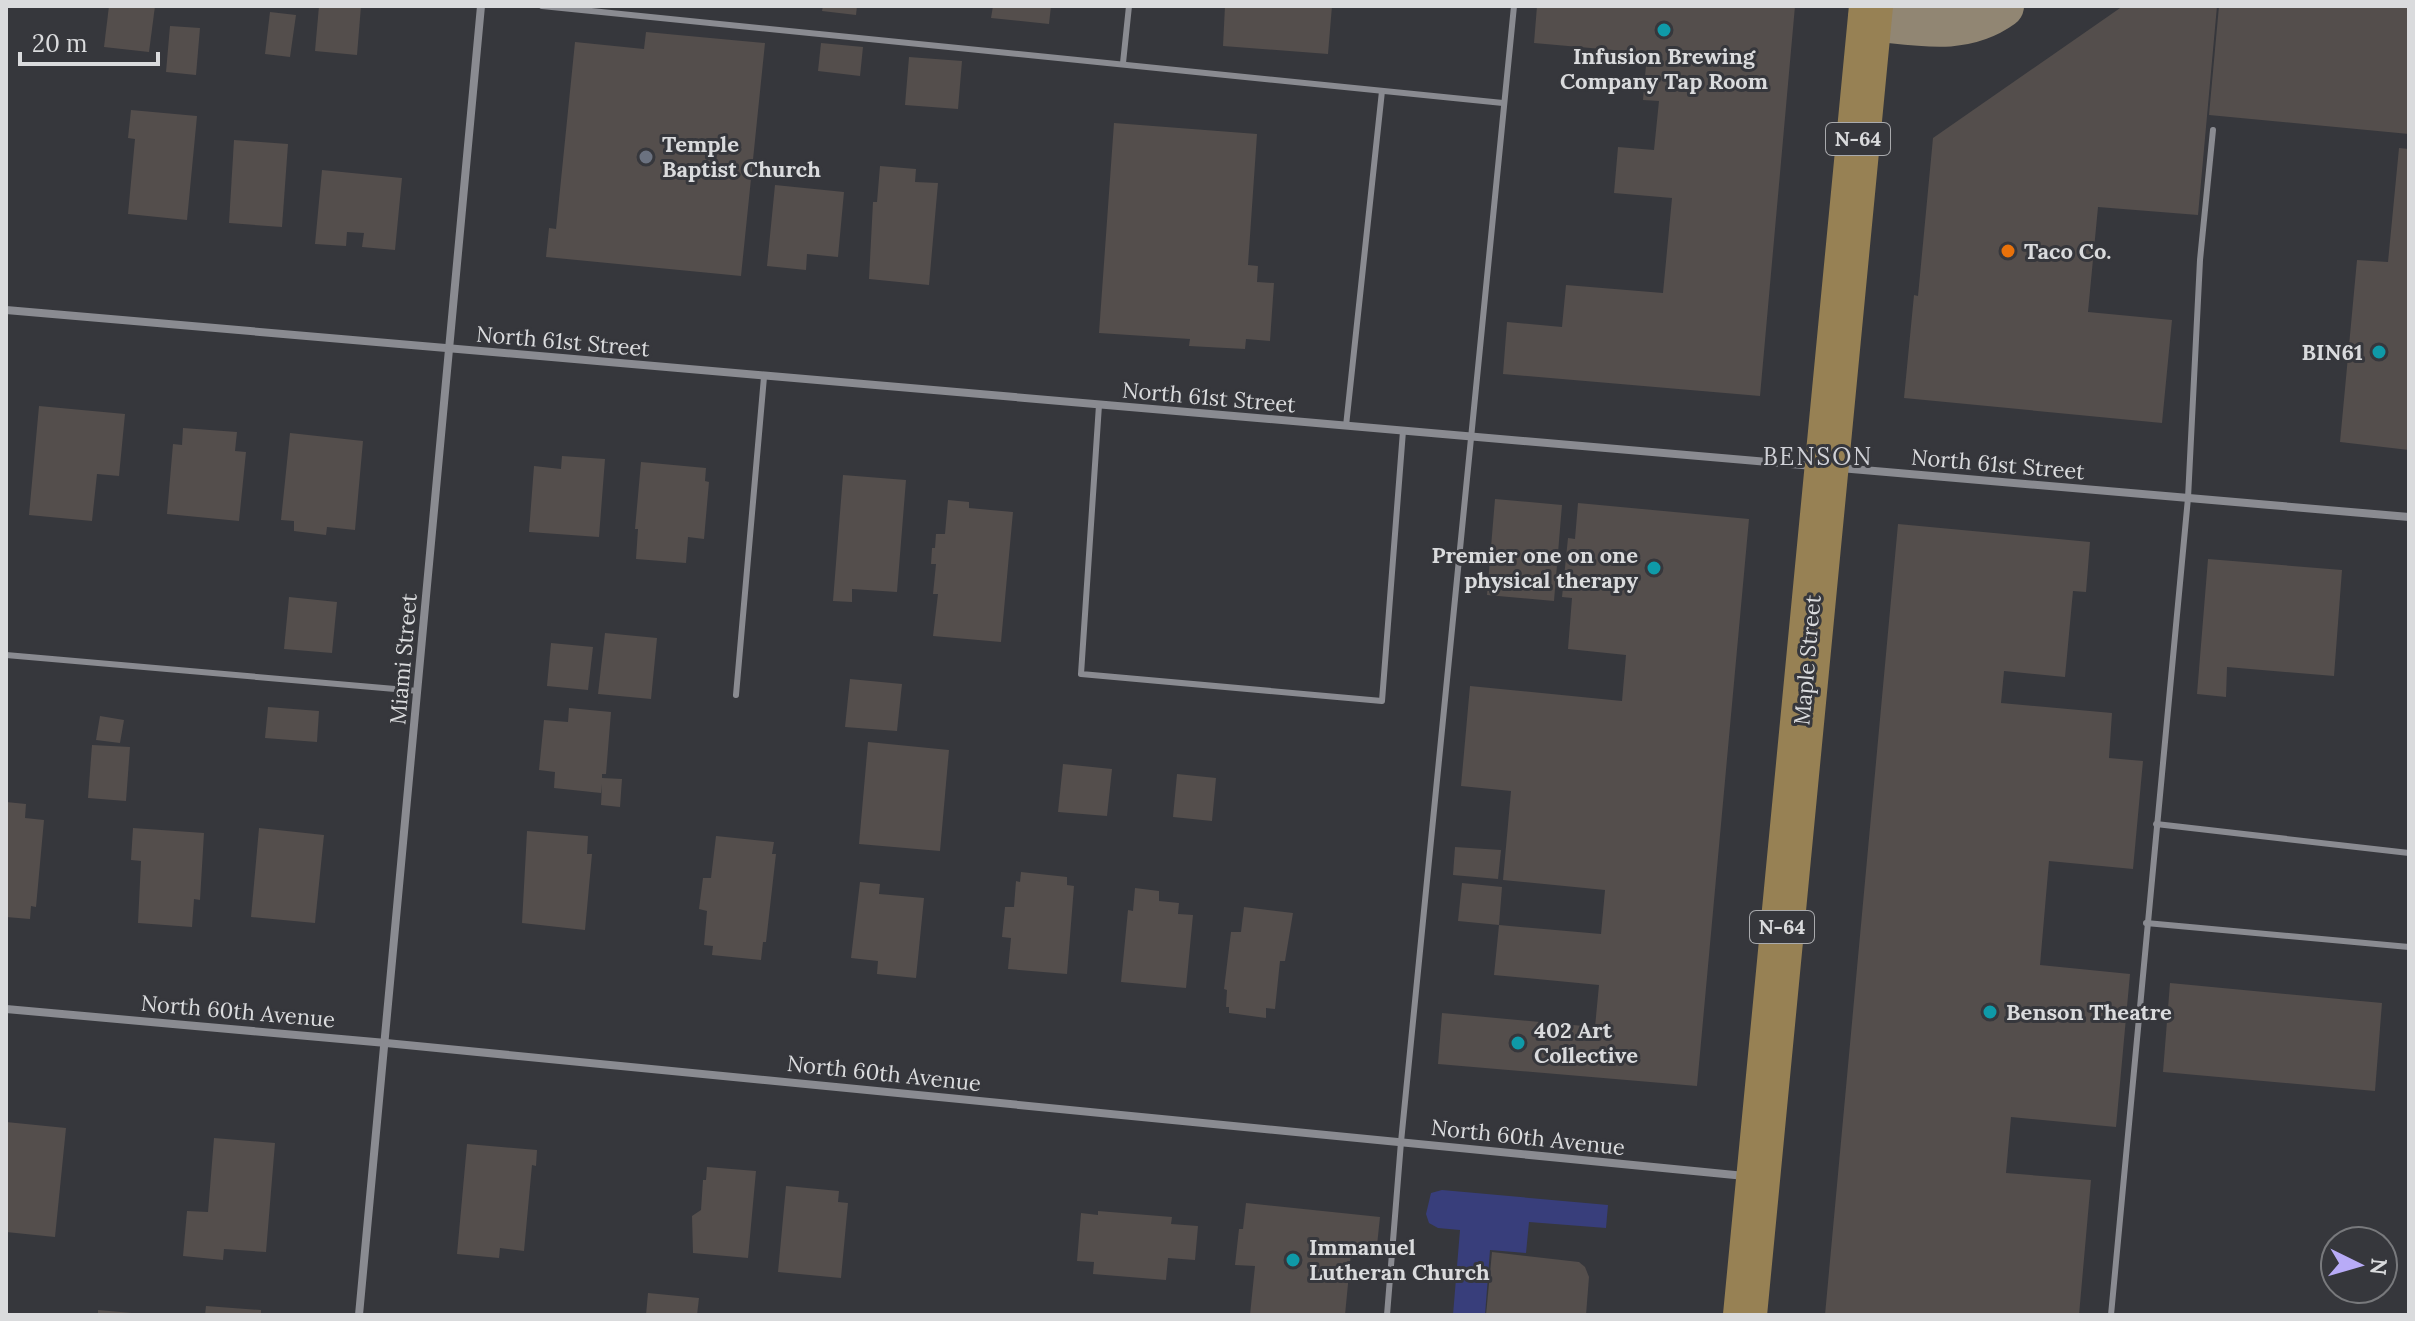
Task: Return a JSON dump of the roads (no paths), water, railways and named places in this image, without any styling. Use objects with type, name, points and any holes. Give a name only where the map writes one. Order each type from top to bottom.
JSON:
[{"type":"main road","name":"Maple Street","points":[[1745,1315],[1871,12]]},
{"type":"street","name":"Miami Street","points":[[359,1315],[481,6]]},
{"type":"street","points":[[1871,12],[1954,25],[1980,18],[2002,6]]},
{"type":"street","name":"North 61st Street","points":[[6,310],[2409,517]]},
{"type":"street","name":"North 60th Avenue","points":[[6,1009],[386,1043],[1757,1177]]},
{"type":"lane","points":[[542,6],[1503,103]]},
{"type":"lane","points":[[1123,63],[1129,6]]},
{"type":"lane","points":[[1387,1315],[1401,1142],[1514,6]]},
{"type":"lane","points":[[1346,426],[1382,91]]},
{"type":"lane","points":[[2111,1315],[2188,498],[2200,260],[2213,130]]},
{"type":"lane","points":[[736,695],[764,377]]},
{"type":"lane","points":[[1099,405],[1081,674],[1382,701],[1403,431]]},
{"type":"lane","points":[[6,655],[418,691]]},
{"type":"lane","points":[[2156,824],[2409,853]]},
{"type":"lane","points":[[2146,923],[2409,947]]},
{"type":"place","name":"Infusion Brewing Company Tap Room","points":[[1664,30]]},
{"type":"place","name":"Temple Baptist Church","points":[[646,157]]},
{"type":"place","name":"Taco Co.","points":[[2008,251]]},
{"type":"place","name":"BIN61","points":[[2379,352]]},
{"type":"place","name":"Premier one on one physical therapy","points":[[1654,568]]},
{"type":"place","name":"Benson Theatre","points":[[1990,1012]]},
{"type":"place","name":"402 Art Collective","points":[[1518,1043]]},
{"type":"place","name":"Immanuel Lutheran Church","points":[[1293,1260]]},
{"type":"district","name":"BENSON","points":[[1818,457]]}]
